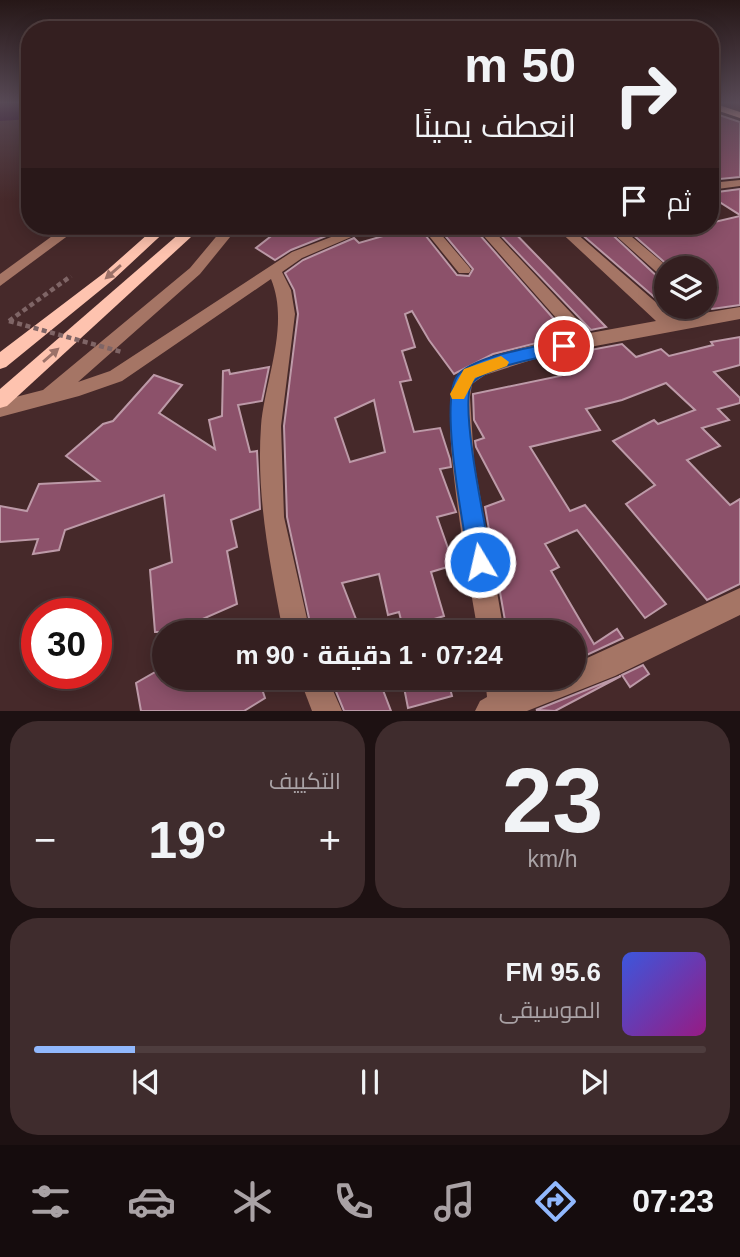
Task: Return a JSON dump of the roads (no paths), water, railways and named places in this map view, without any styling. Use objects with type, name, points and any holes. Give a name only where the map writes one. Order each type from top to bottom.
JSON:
[{"type":"main road","points":[[0,362],[109,276],[154,235]]},
{"type":"main road","points":[[0,400],[186,235]]},
{"type":"street","points":[[719,186],[740,183]]},
{"type":"street","points":[[0,281],[62,235]]},
{"type":"street","points":[[47,397],[195,271],[225,235]]},
{"type":"street","points":[[0,409],[101,383],[116,376],[297,256],[349,235]]},
{"type":"street","points":[[435,235],[464,270]]},
{"type":"street","points":[[490,235],[587,341]]},
{"type":"street","points":[[570,235],[671,325]]},
{"type":"street","points":[[622,235],[654,263]]},
{"type":"street","points":[[274,270],[283,290],[287,314],[271,426],[273,517],[294,620]]},
{"type":"street","points":[[717,312],[740,313]]},
{"type":"street","points":[[489,620],[463,453],[458,394],[464,380],[480,368],[689,319]]},
{"type":"street","points":[[498,690],[496,708],[605,666],[740,601]]},
{"type":"street","points":[[318,690],[327,711]]}]
